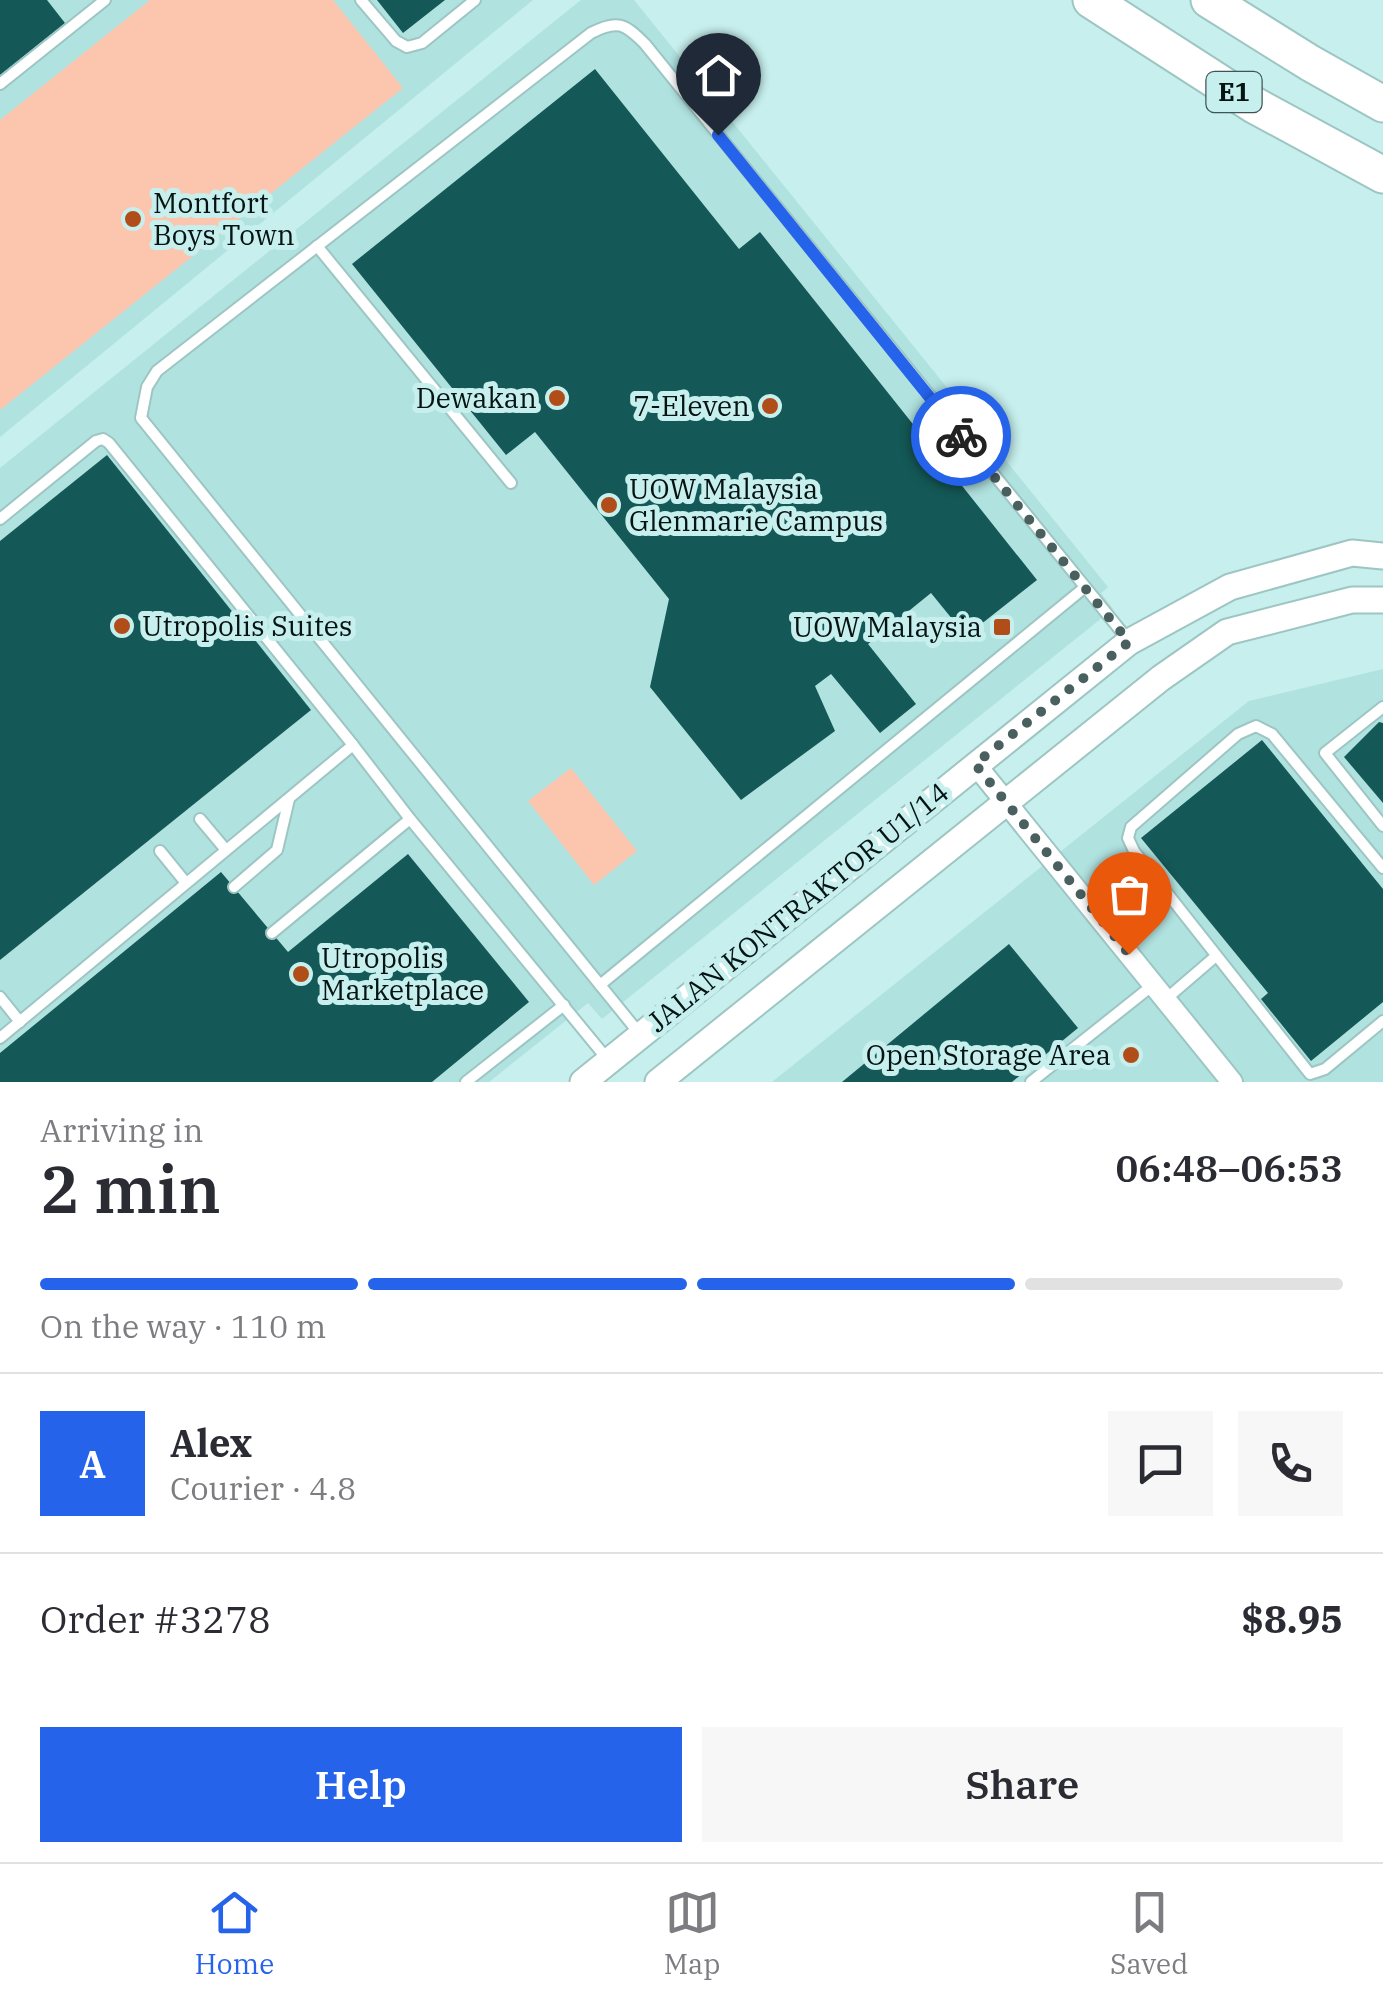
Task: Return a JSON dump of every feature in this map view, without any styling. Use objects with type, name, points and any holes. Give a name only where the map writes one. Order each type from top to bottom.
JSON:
[{"type":"highway","name":"E1","points":[[1092,0],[1254,105],[1383,175]]},
{"type":"highway","name":"E1","points":[[1209,0],[1383,104]]},
{"type":"street","name":"JALAN KONTRAKTOR U1/14","points":[[583,1082],[1129,642],[1230,587],[1352,554],[1383,556]]},
{"type":"street","name":"JALAN KONTRAKTOR U1/14","points":[[658,1082],[1160,678],[1227,632],[1352,600],[1383,600]]},
{"type":"street","points":[[975,764],[1232,1082]]},
{"type":"lane","points":[[0,84],[105,0]]},
{"type":"lane","points":[[361,0],[396,41],[407,48],[422,42],[475,0]]},
{"type":"lane","points":[[640,1036],[141,418],[147,387],[157,372],[591,34],[606,26],[628,27],[1129,642]]},
{"type":"lane","points":[[318,246],[510,483]]},
{"type":"lane","points":[[0,519],[96,441],[104,439],[609,1061]]},
{"type":"lane","points":[[600,985],[1084,588]]},
{"type":"lane","points":[[1383,707],[1325,753],[1383,826]]},
{"type":"lane","points":[[1383,868],[1272,734],[1256,726],[1238,734],[1131,828],[1128,838],[1134,852],[1310,1074],[1324,1069],[1383,1021]]},
{"type":"lane","points":[[0,1038],[354,745]]},
{"type":"lane","points":[[234,886],[277,850],[290,798]]},
{"type":"lane","points":[[200,819],[226,850]]},
{"type":"lane","points":[[272,933],[410,819]]},
{"type":"lane","points":[[160,851],[186,884]]},
{"type":"lane","points":[[1031,1082],[1216,956]]},
{"type":"lane","points":[[0,997],[20,1022]]},
{"type":"lane","points":[[466,1082],[564,1005]]},
{"type":"shaded area","name":"Montfort Boys Town","points":[[0,0],[533,0],[0,437]]},
{"type":"shaded area","name":"Montfort Boys Town","points":[[150,0],[333,0],[403,88],[0,410],[0,120]]},
{"type":"shaded area","name":"UOW Malaysia Glenmarie Campus","points":[[581,0],[634,0],[1108,587],[1101,593],[1113,609],[602,1019],[588,1003],[489,1082],[0,1082],[0,468]]},
{"type":"shaded area","points":[[1383,669],[1383,1082],[772,1082],[1249,701]]},
{"type":"shaded area","points":[[571,768],[637,851],[594,885],[528,801]]},
{"type":"building","points":[[0,0],[47,0],[65,23],[0,75]]},
{"type":"building","points":[[377,0],[445,0],[403,33]]},
{"type":"building","points":[[595,69],[739,249],[760,232],[1037,580],[966,636],[931,593],[868,644],[916,704],[880,733],[831,674],[815,686],[835,731],[741,800],[650,687],[669,599],[535,432],[506,455],[352,264]]},
{"type":"building","name":"Utropolis Suites","points":[[107,455],[311,710],[0,960],[0,541]]},
{"type":"building","points":[[1379,722],[1383,723],[1383,803],[1344,757]]},
{"type":"building","points":[[1262,740],[1383,889],[1383,1002],[1311,1061],[1261,999],[1268,993],[1141,838]]},
{"type":"building","name":"Utropolis Marketplace","points":[[408,854],[529,1002],[432,1082],[0,1082],[0,1053],[221,872],[288,952]]},
{"type":"building","points":[[1009,944],[1078,1028],[1012,1082],[842,1082]]},
{"type":"way so far","points":[[961,436],[1129,642],[975,764],[1129,954]]},
{"type":"place","name":"Montfort Boys Town","points":[[133,219]]},
{"type":"place","name":"Dewakan","points":[[557,398]]},
{"type":"place","name":"7-Eleven","points":[[770,406]]},
{"type":"place","name":"UOW Malaysia Glenmarie Campus","points":[[609,505]]},
{"type":"place","name":"Utropolis Suites","points":[[122,626]]},
{"type":"place","name":"UOW Malaysia","points":[[1002,627]]},
{"type":"place","name":"Utropolis Marketplace","points":[[301,974]]},
{"type":"place","name":"Open Storage Area","points":[[1131,1055]]},
{"type":"route","points":[[718,135],[961,436]]}]
